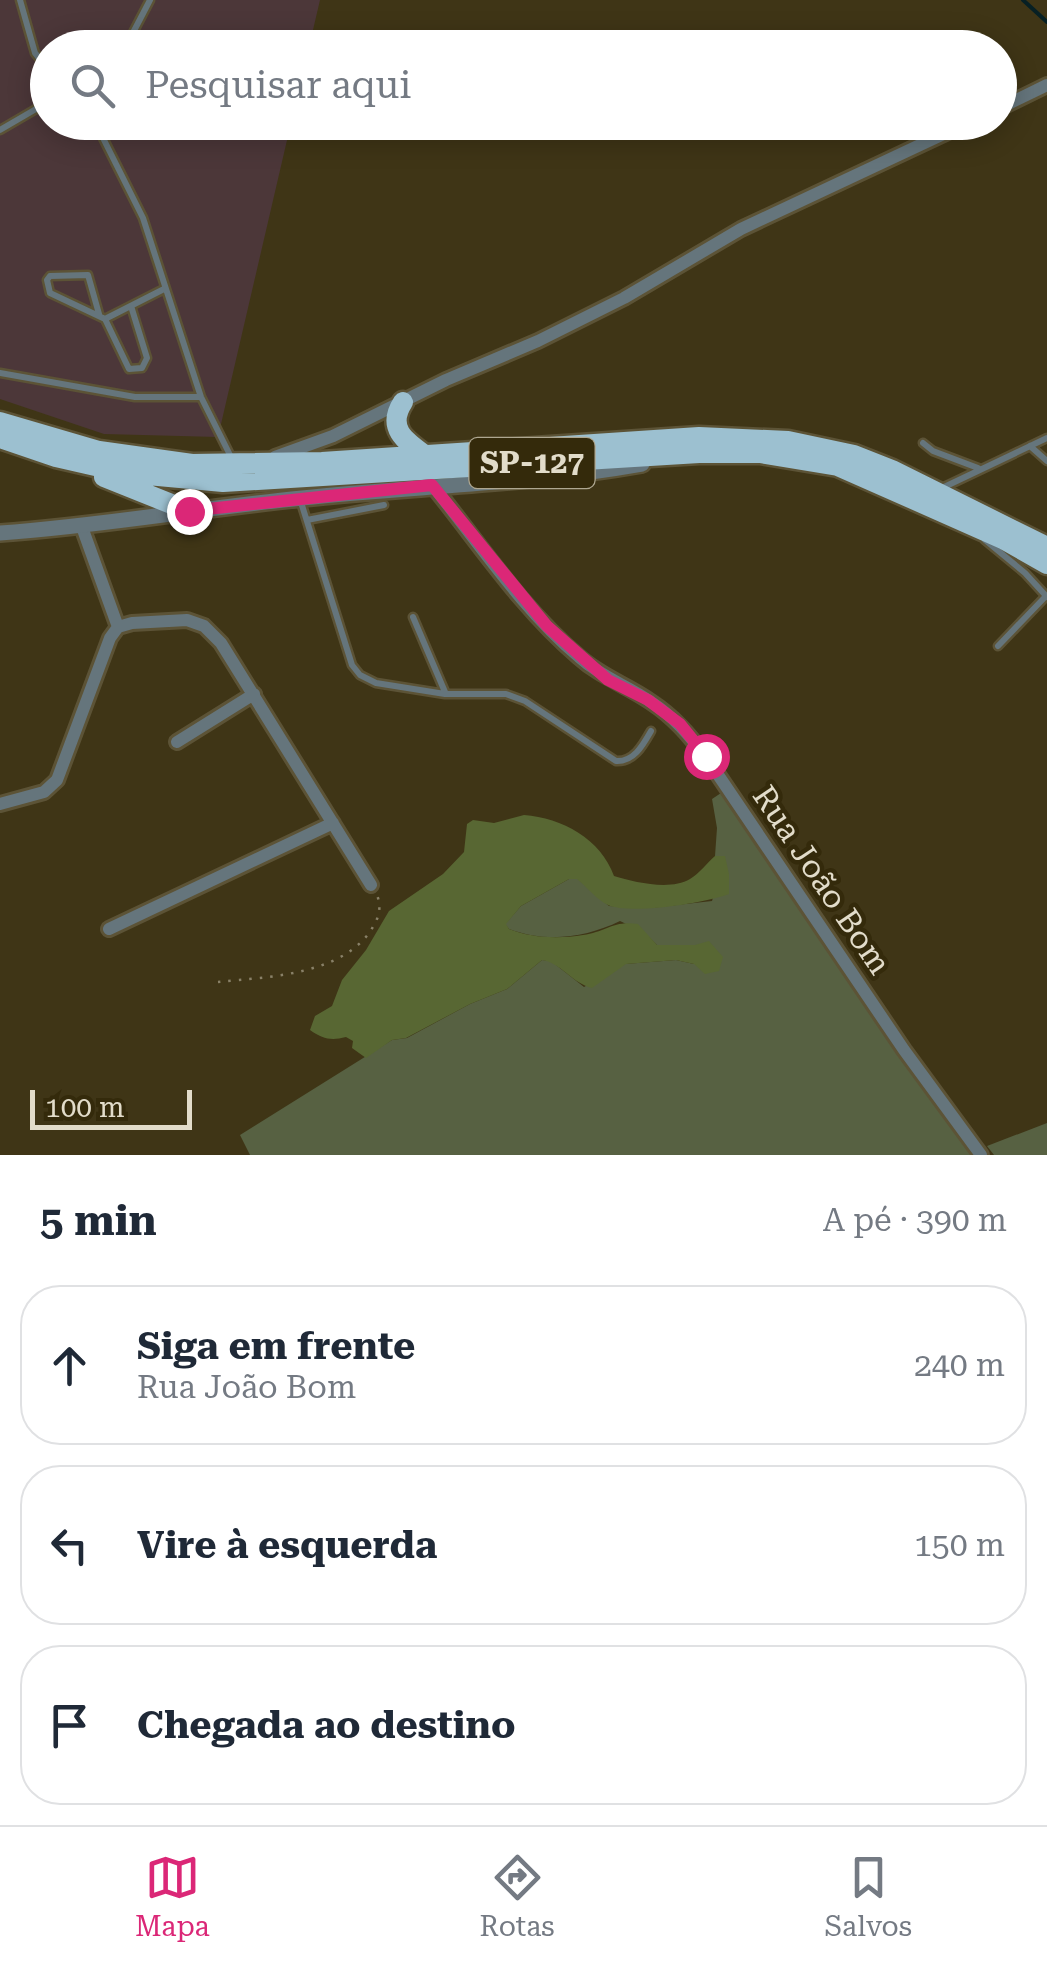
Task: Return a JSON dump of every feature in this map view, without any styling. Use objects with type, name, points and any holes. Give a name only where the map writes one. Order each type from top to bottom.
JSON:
[{"type":"highway","points":[[403,402],[395,420],[396,428],[401,437],[426,456]]},
{"type":"highway","name":"SP-127","points":[[0,422],[129,457],[192,464],[760,438],[854,455],[937,491],[1047,547]]},
{"type":"highway","name":"SP-127","points":[[0,438],[56,457],[166,479],[235,482],[699,453],[760,453],[838,466],[958,518],[1047,564]]},
{"type":"highway","points":[[56,457],[189,511]]},
{"type":"street","points":[[1017,100],[1047,85]]},
{"type":"street","points":[[244,464],[333,436],[591,315],[741,229],[931,140]]},
{"type":"street","points":[[0,532],[82,527],[189,511],[432,485],[555,478],[699,453]]},
{"type":"street","name":"Rua João Bom","points":[[432,485],[568,647],[608,680],[648,700],[680,724],[706,756],[904,1050],[981,1155]]},
{"type":"street","points":[[82,527],[118,627]]},
{"type":"street","points":[[0,804],[44,792],[56,780],[110,638],[118,627],[145,621],[187,620],[204,626],[220,643],[372,885]]},
{"type":"street","points":[[177,742],[254,694]]},
{"type":"street","points":[[109,929],[333,822]]},
{"type":"lane","points":[[20,0],[30,35]]},
{"type":"lane","points":[[134,30],[150,0]]},
{"type":"lane","points":[[0,130],[30,112]]},
{"type":"lane","points":[[104,140],[143,218],[201,397],[244,464]]},
{"type":"lane","points":[[131,306],[147,358],[142,368],[129,368],[102,317],[88,275],[50,276],[47,288],[55,298],[102,317],[164,288]]},
{"type":"lane","points":[[0,373],[136,397],[201,397]]},
{"type":"lane","points":[[937,491],[1047,438]]},
{"type":"lane","points":[[922,443],[979,468]]},
{"type":"lane","points":[[1030,446],[1047,461]]},
{"type":"lane","points":[[300,498],[356,670],[376,683],[445,694],[506,694],[525,701],[616,761],[626,762],[632,757],[651,731]]},
{"type":"lane","points":[[306,520],[384,506]]},
{"type":"lane","points":[[958,518],[1025,573],[1046,596],[998,646]]},
{"type":"lane","points":[[413,617],[445,694]]},
{"type":"path","points":[[218,982],[277,978],[347,955],[365,939],[377,920],[380,902],[372,885]]},
{"type":"shaded area","points":[[0,0],[320,0],[313,30],[30,30],[30,140],[287,140],[218,437],[104,434],[0,399]]},
{"type":"green space","points":[[721,793],[972,1155],[250,1155],[240,1135],[392,1040],[407,1038],[507,989],[542,960],[551,961],[584,987],[625,964],[676,960],[694,964],[695,945],[657,945],[645,933],[620,921],[579,935],[551,937],[523,933],[505,924],[521,906],[577,878],[609,906],[650,908],[712,901],[725,857],[715,856],[717,828],[712,799]]},
{"type":"green space","points":[[524,815],[566,826],[600,851],[614,876],[642,883],[682,883],[715,856],[725,856],[729,894],[668,907],[619,908],[604,903],[577,879],[569,879],[521,906],[506,924],[509,929],[536,936],[564,937],[638,924],[657,945],[709,941],[723,957],[719,971],[705,974],[694,964],[676,960],[626,964],[592,988],[542,960],[507,989],[406,1038],[392,1040],[366,1058],[352,1048],[353,1041],[346,1037],[327,1038],[310,1030],[315,1016],[332,1006],[342,980],[389,911],[443,874],[464,852],[467,824],[473,820],[494,823]]},
{"type":"green space","points":[[1047,1123],[1047,1155],[994,1155],[987,1146]]},
{"type":"waterway","points":[[1023,0],[1047,22]]},
{"type":"route","points":[[189,511],[432,485],[547,626],[578,657],[680,724],[706,756]]}]
